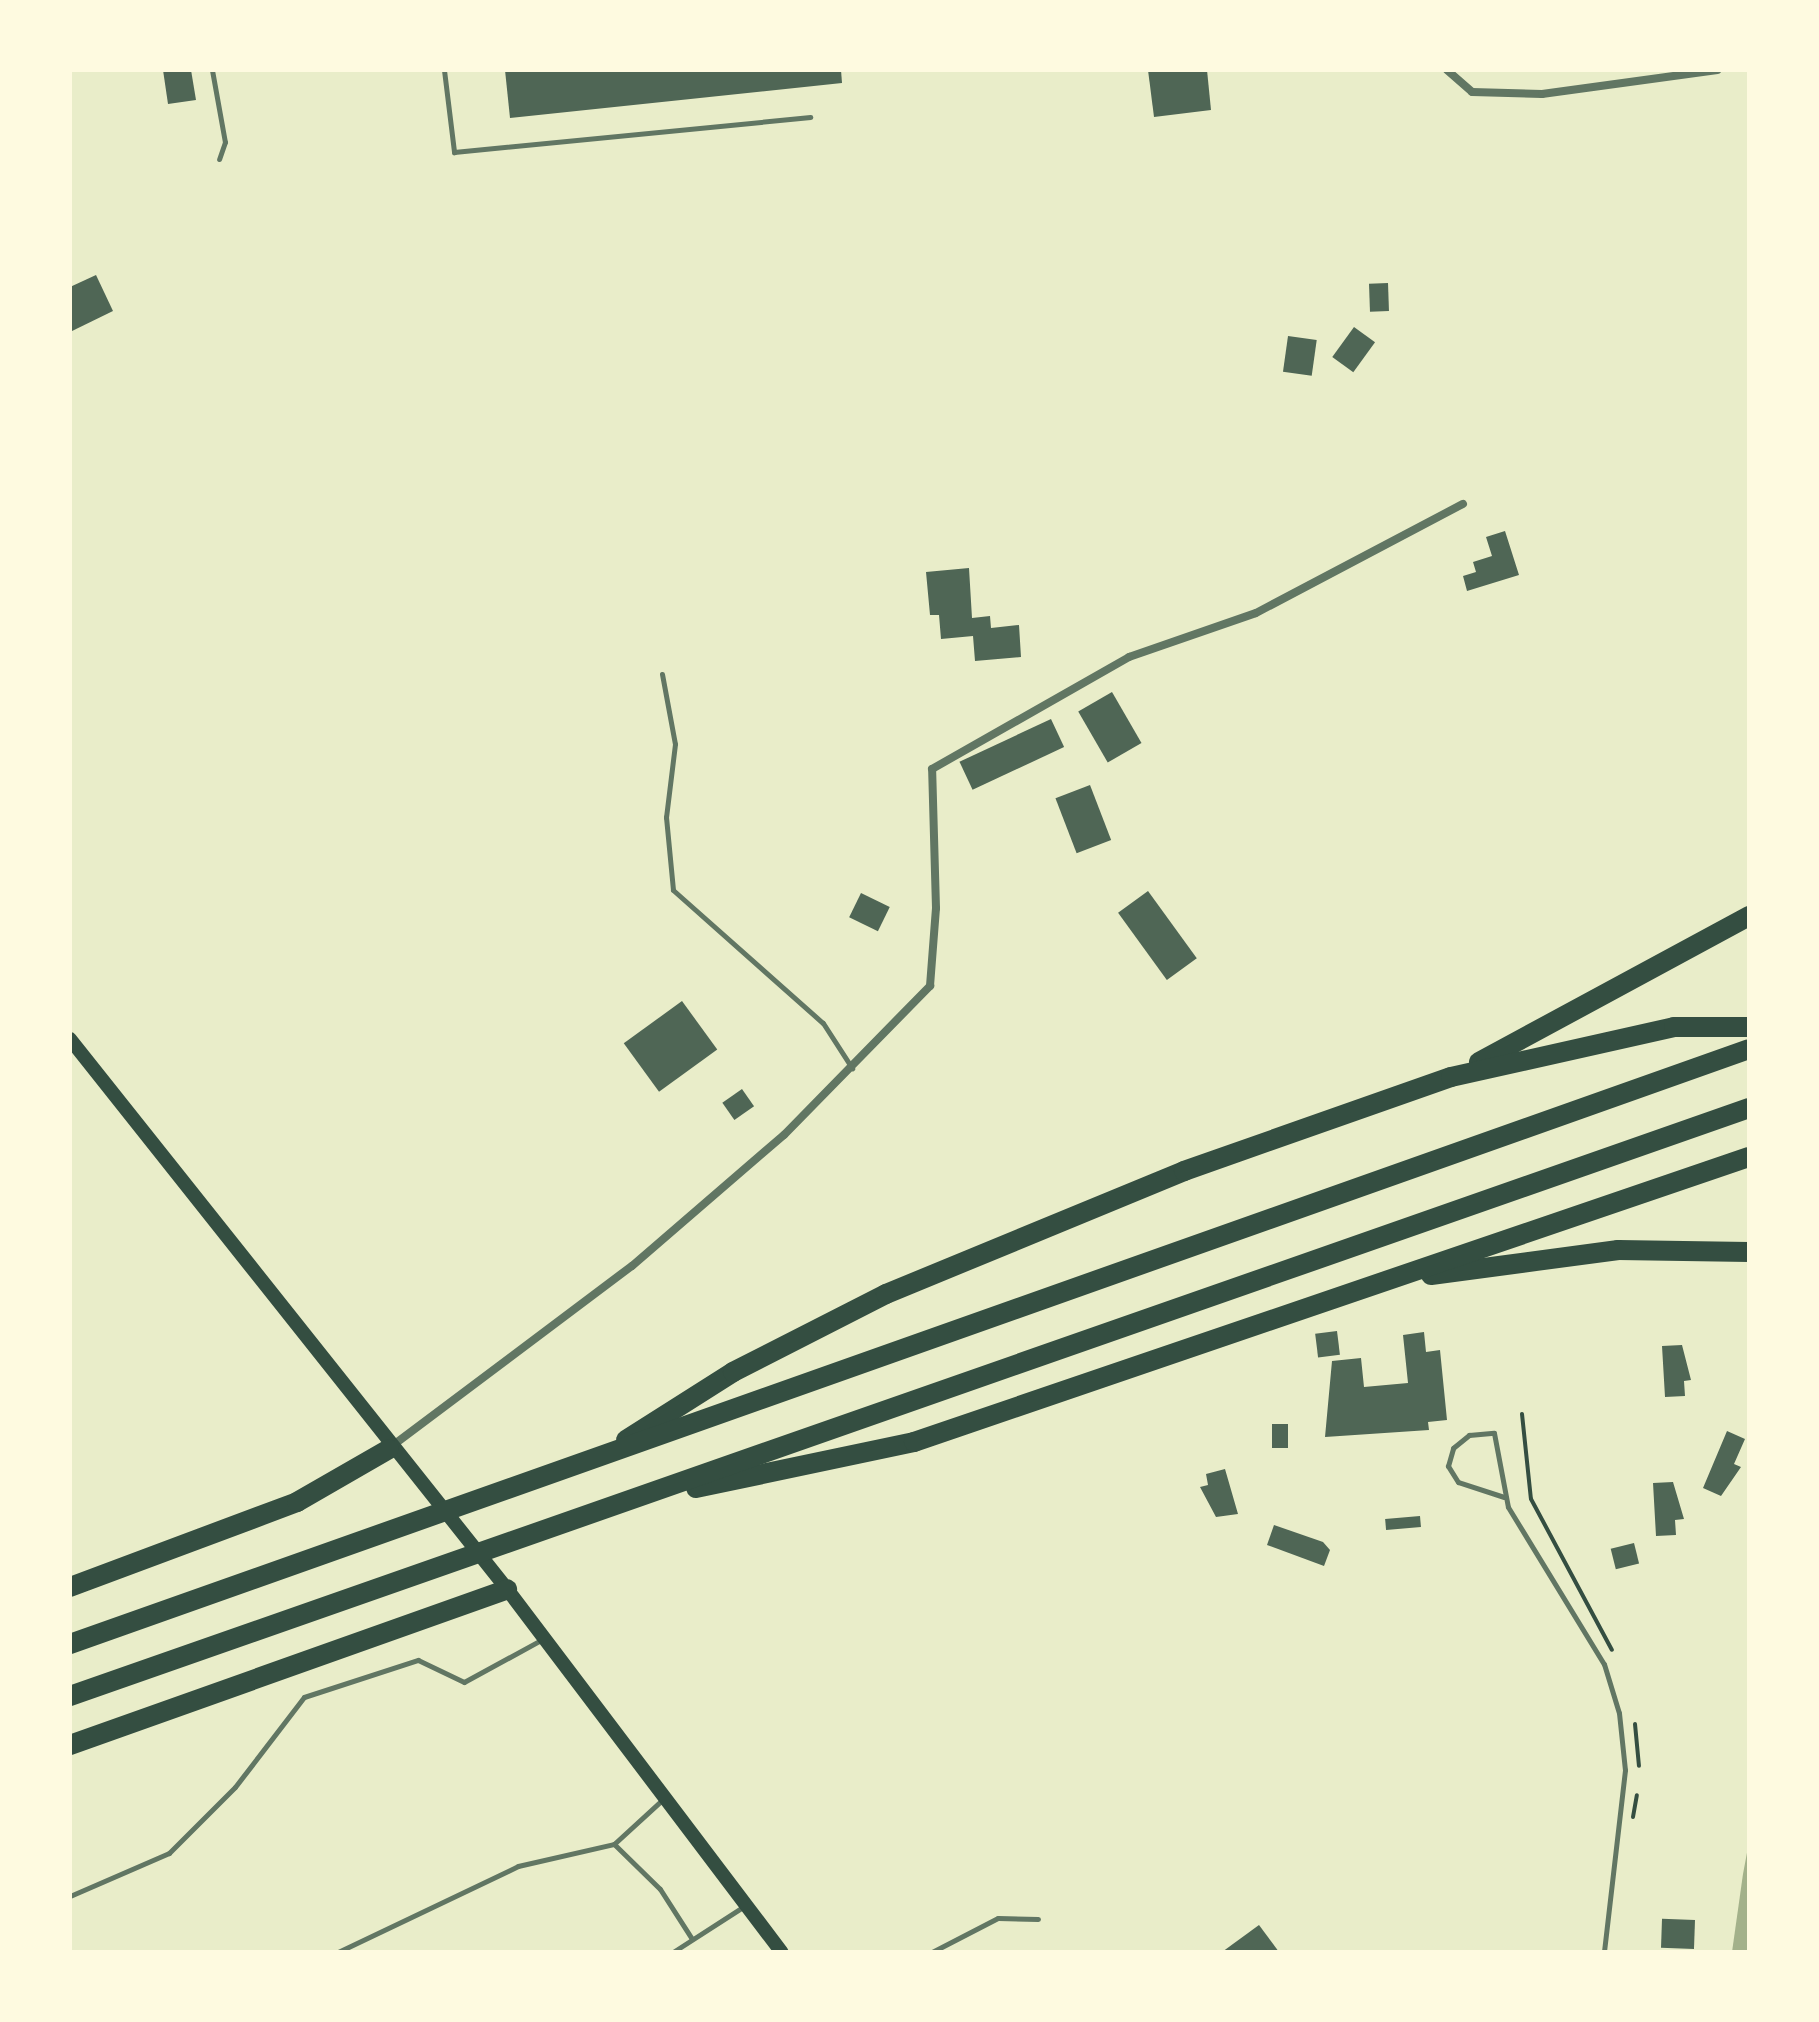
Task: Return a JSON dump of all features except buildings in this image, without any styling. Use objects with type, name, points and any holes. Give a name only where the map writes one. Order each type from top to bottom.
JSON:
[{"type":"highway","points":[[1451,1077],[1749,916]]},
{"type":"highway","points":[[596,1460],[733,1372],[886,1294],[1184,1171],[1451,1077],[1674,1027],[1749,1027]]},
{"type":"highway","points":[[70,1644],[565,1472],[1749,1049]]},
{"type":"highway","points":[[70,1696],[1749,1108]]},
{"type":"highway","points":[[652,1494],[778,1476],[914,1442],[1384,1283],[1556,1218],[1749,1157]]},
{"type":"highway","points":[[1384,1283],[1558,1254],[1749,1252]]},
{"type":"highway","points":[[70,1587],[297,1502],[389,1449]]},
{"type":"highway","points":[[70,1745],[507,1589]]},
{"type":"main road","points":[[70,1039],[389,1449],[507,1589],[663,1799],[782,1952]]},
{"type":"street","points":[[1447,70],[1472,92],[1542,94],[1717,70]]},
{"type":"street","points":[[389,1449],[632,1266],[852,1069],[930,986],[936,908],[932,769],[1129,657],[1256,613],[1463,504]]},
{"type":"lane","points":[[212,70],[225,142],[219,159]]},
{"type":"lane","points":[[444,70],[454,152],[810,117]]},
{"type":"lane","points":[[662,674],[675,731],[666,817],[673,890],[823,1023],[852,1069]]},
{"type":"lane","points":[[1504,1497],[1458,1482],[1448,1466],[1453,1448],[1469,1435],[1494,1433],[1504,1497],[1604,1664],[1619,1713],[1625,1770],[1604,1952]]},
{"type":"lane","points":[[70,1896],[169,1853],[235,1787],[304,1697],[418,1660],[464,1682],[544,1639]]},
{"type":"lane","points":[[338,1952],[518,1866],[614,1844],[663,1799]]},
{"type":"lane","points":[[614,1844],[660,1889],[692,1939]]},
{"type":"lane","points":[[673,1952],[746,1905]]},
{"type":"lane","points":[[932,1952],[998,1918],[1038,1919]]},
{"type":"shaded area","points":[[1749,1842],[1749,1952],[1732,1952],[1743,1874]]}]
